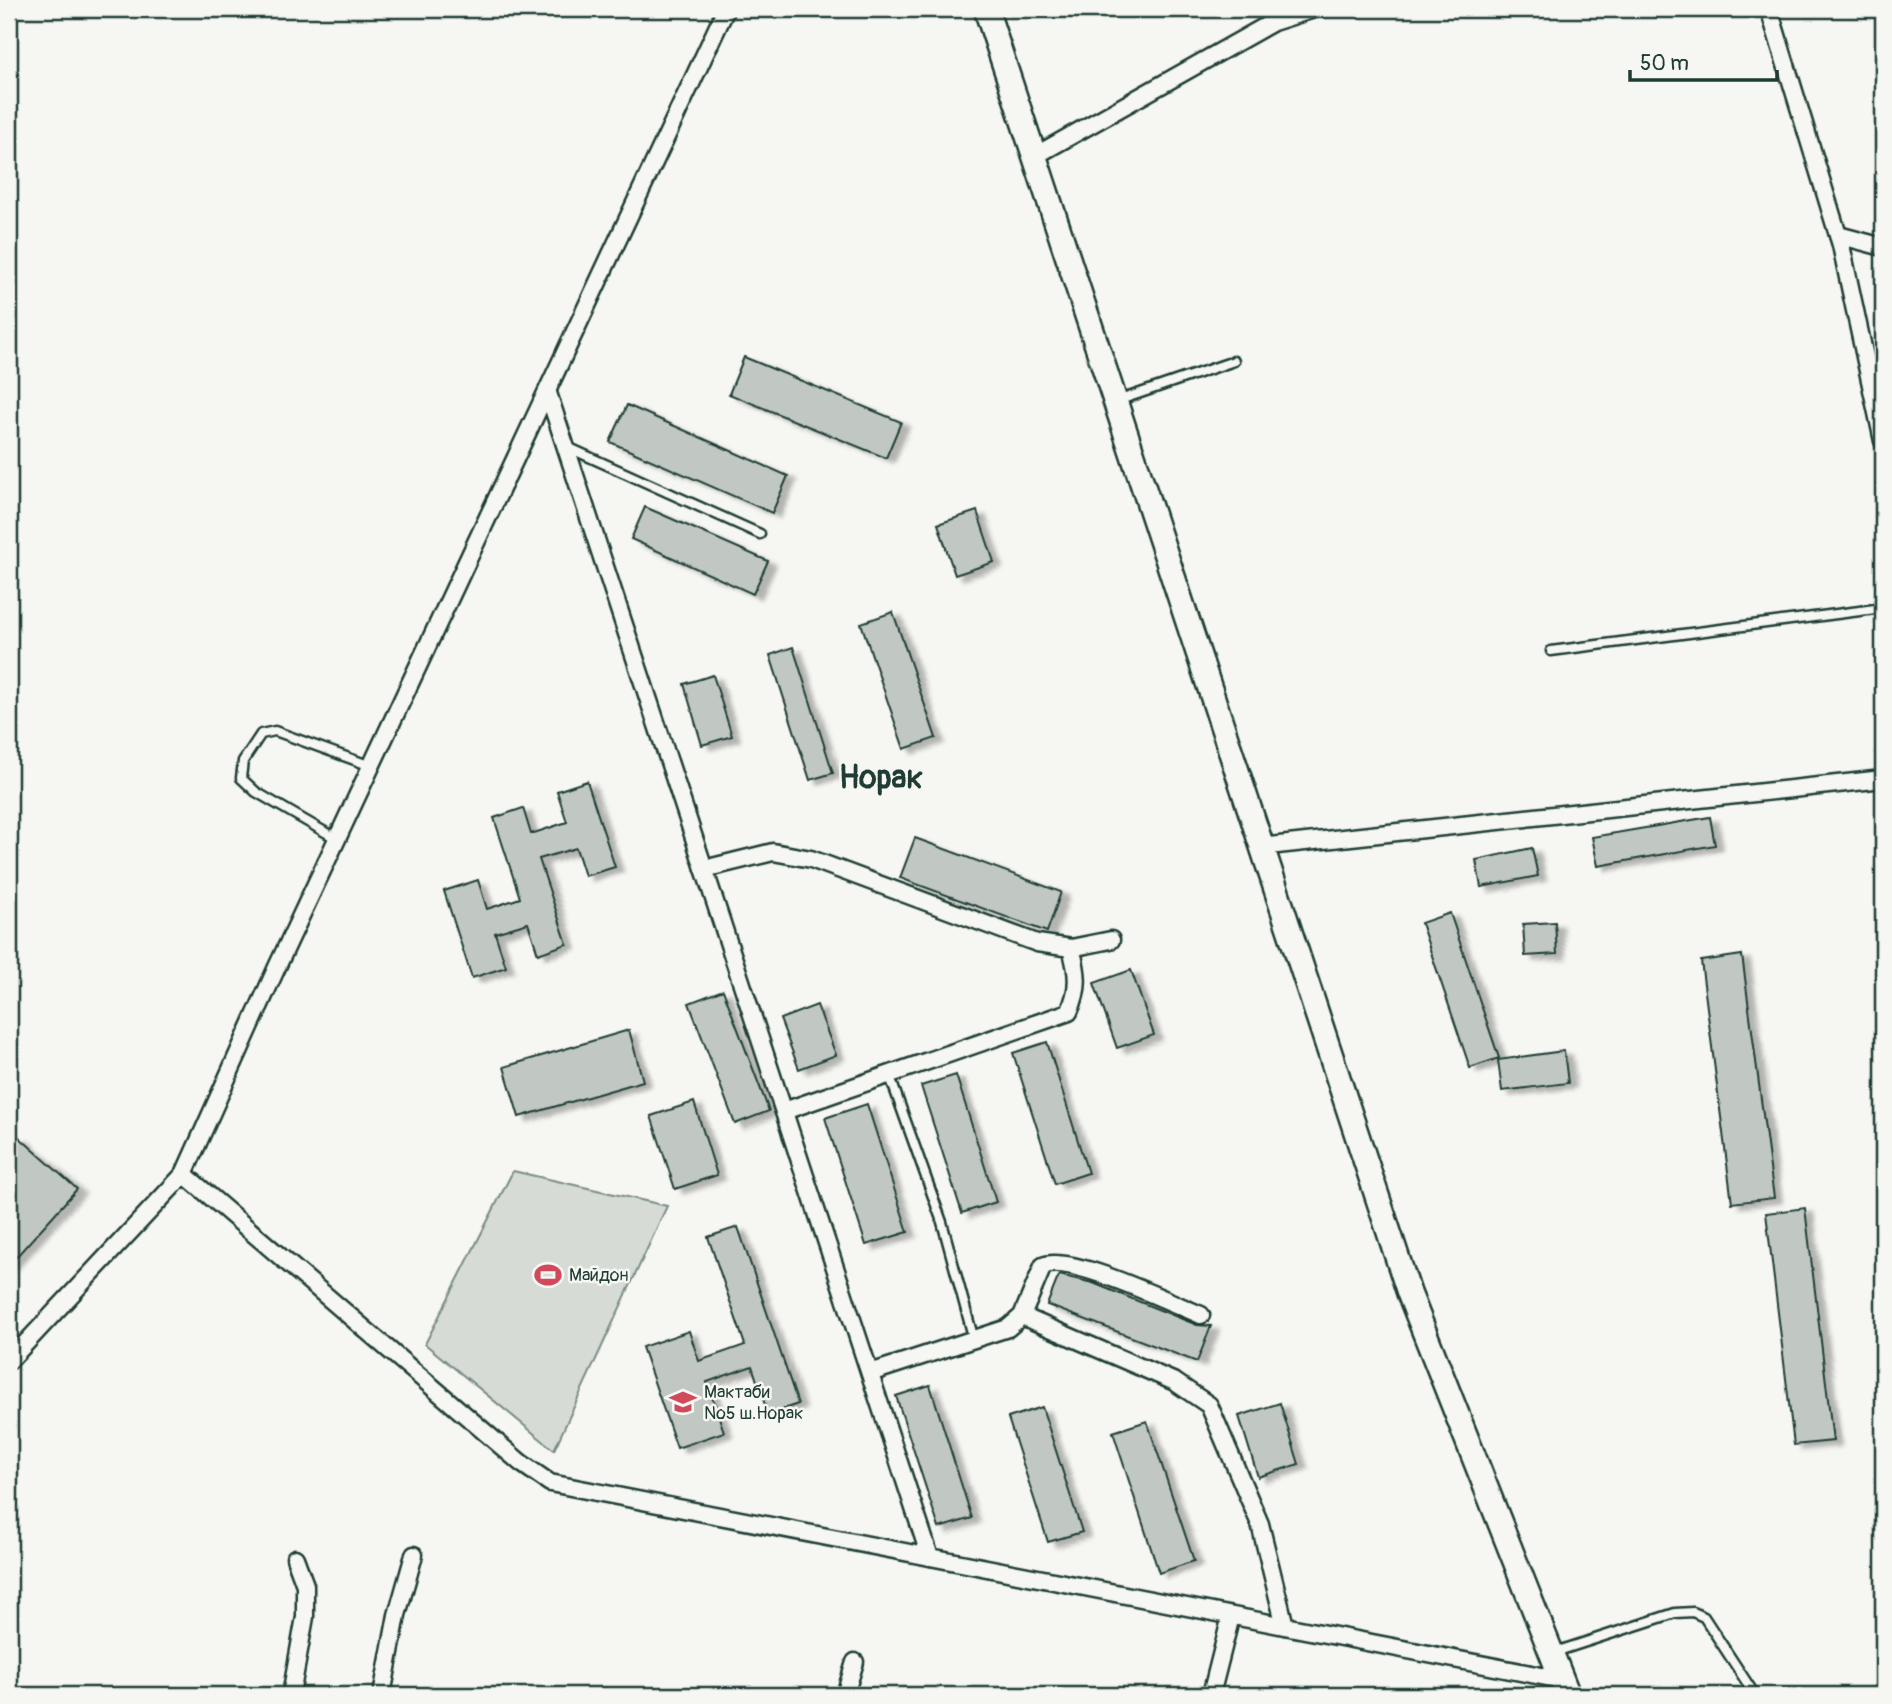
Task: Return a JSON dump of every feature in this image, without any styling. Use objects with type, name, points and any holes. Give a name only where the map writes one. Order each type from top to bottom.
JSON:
[{"type":"main road","points":[[986,9],[1409,1293],[1565,1688]]},
{"type":"street","points":[[9,1361],[184,1174],[337,839],[726,9]]},
{"type":"street","points":[[1033,157],[1261,29],[1314,9]]},
{"type":"street","points":[[1769,9],[1838,235],[1883,441]]},
{"type":"street","points":[[1838,235],[1883,247]]},
{"type":"street","points":[[548,393],[930,1557]]},
{"type":"street","points":[[1260,847],[1883,779]]},
{"type":"street","points":[[704,869],[773,852],[811,859],[1037,943],[1071,948],[1111,940]]},
{"type":"street","points":[[784,1111],[1069,1012],[1078,992],[1071,948]]},
{"type":"street","points":[[184,1174],[510,1454],[550,1483],[1285,1626],[1565,1688]]},
{"type":"street","points":[[870,1373],[1008,1328],[1022,1316],[1043,1266],[1052,1261],[1065,1262],[1120,1281],[1201,1315]]},
{"type":"street","points":[[1022,1316],[1175,1382],[1209,1405],[1260,1524],[1285,1626]]},
{"type":"street","points":[[382,1695],[397,1615],[414,1555]]},
{"type":"street","points":[[291,1695],[305,1617],[305,1585],[295,1558]]},
{"type":"street","points":[[1211,1695],[1231,1616]]},
{"type":"street","points":[[845,1695],[855,1661]]},
{"type":"lane","points":[[1114,402],[1234,361]]},
{"type":"lane","points":[[565,446],[760,534]]},
{"type":"lane","points":[[1551,651],[1883,608]]},
{"type":"lane","points":[[337,839],[256,792],[241,778],[243,761],[261,734],[275,731],[371,766]]},
{"type":"lane","points":[[889,1074],[942,1222],[974,1340]]},
{"type":"lane","points":[[1551,1653],[1675,1613],[1693,1612],[1704,1617],[1755,1695]]},
{"type":"shaded area","name":"Майдон","points":[[513,1171],[667,1206],[554,1450],[425,1344]]},
{"type":"building","points":[[744,357],[901,422],[886,458],[729,394]]},
{"type":"building","points":[[627,405],[788,476],[772,513],[610,442]]},
{"type":"building","points":[[645,507],[768,561],[753,594],[631,539]]},
{"type":"building","points":[[977,511],[994,562],[955,575],[938,524]]},
{"type":"building","points":[[893,612],[936,738],[904,749],[861,623]]},
{"type":"building","points":[[793,647],[833,773],[810,780],[770,655]]},
{"type":"building","points":[[713,675],[732,736],[702,745],[684,684]]},
{"type":"building","points":[[587,781],[615,867],[585,876],[576,848],[539,859],[567,944],[538,954],[528,923],[495,933],[506,967],[472,978],[444,891],[478,880],[487,909],[520,898],[494,818],[523,808],[531,834],[567,822],[557,791]]},
{"type":"building","points":[[1710,817],[1715,845],[1598,866],[1592,837]]},
{"type":"building","points":[[915,838],[1061,892],[1047,932],[900,878]]},
{"type":"building","points":[[1532,848],[1538,876],[1481,887],[1476,860]]},
{"type":"building","points":[[1450,913],[1499,1058],[1470,1068],[1421,923]]},
{"type":"building","points":[[1555,922],[1557,954],[1525,956],[1523,924]]},
{"type":"building","points":[[1742,955],[1774,1198],[1732,1203],[1701,961]]},
{"type":"building","points":[[1131,970],[1154,1035],[1117,1048],[1094,983]]},
{"type":"building","points":[[723,990],[769,1111],[735,1124],[689,1003]]},
{"type":"building","points":[[817,1005],[836,1055],[799,1069],[780,1019]]},
{"type":"building","points":[[629,1030],[643,1081],[519,1117],[504,1067]]},
{"type":"building","points":[[1047,1042],[1088,1173],[1055,1184],[1013,1053]]},
{"type":"building","points":[[1564,1051],[1568,1083],[1502,1091],[1498,1060]]},
{"type":"building","points":[[956,1075],[996,1202],[962,1213],[921,1086]]},
{"type":"building","points":[[694,1102],[717,1175],[675,1189],[651,1116]]},
{"type":"building","points":[[867,1104],[908,1232],[866,1245],[825,1118]]},
{"type":"building","points":[[19,1137],[77,1189],[9,1265],[9,1148]]},
{"type":"building","points":[[1805,1208],[1833,1441],[1794,1445],[1766,1213]]},
{"type":"building","points":[[738,1227],[798,1404],[768,1414],[752,1366],[707,1382],[724,1432],[677,1448],[642,1347],[689,1331],[699,1361],[745,1345],[708,1237]]},
{"type":"building","points":[[1059,1275],[1093,1283],[1197,1325],[1211,1326],[1197,1362],[1047,1305]]},
{"type":"building","points":[[930,1385],[972,1518],[939,1528],[896,1396]]},
{"type":"building","points":[[1280,1403],[1299,1464],[1258,1477],[1239,1416]]},
{"type":"building","points":[[1042,1407],[1082,1532],[1048,1542],[1008,1418]]},
{"type":"building","points":[[1147,1421],[1194,1561],[1159,1573],[1113,1432]]},
{"type":"place","name":"Майдон","points":[[548,1275]]},
{"type":"place","name":"Мактаби №5 ш.Норак","points":[[683,1402]]},
{"type":"district","name":"Норак","points":[[881,778]]}]
